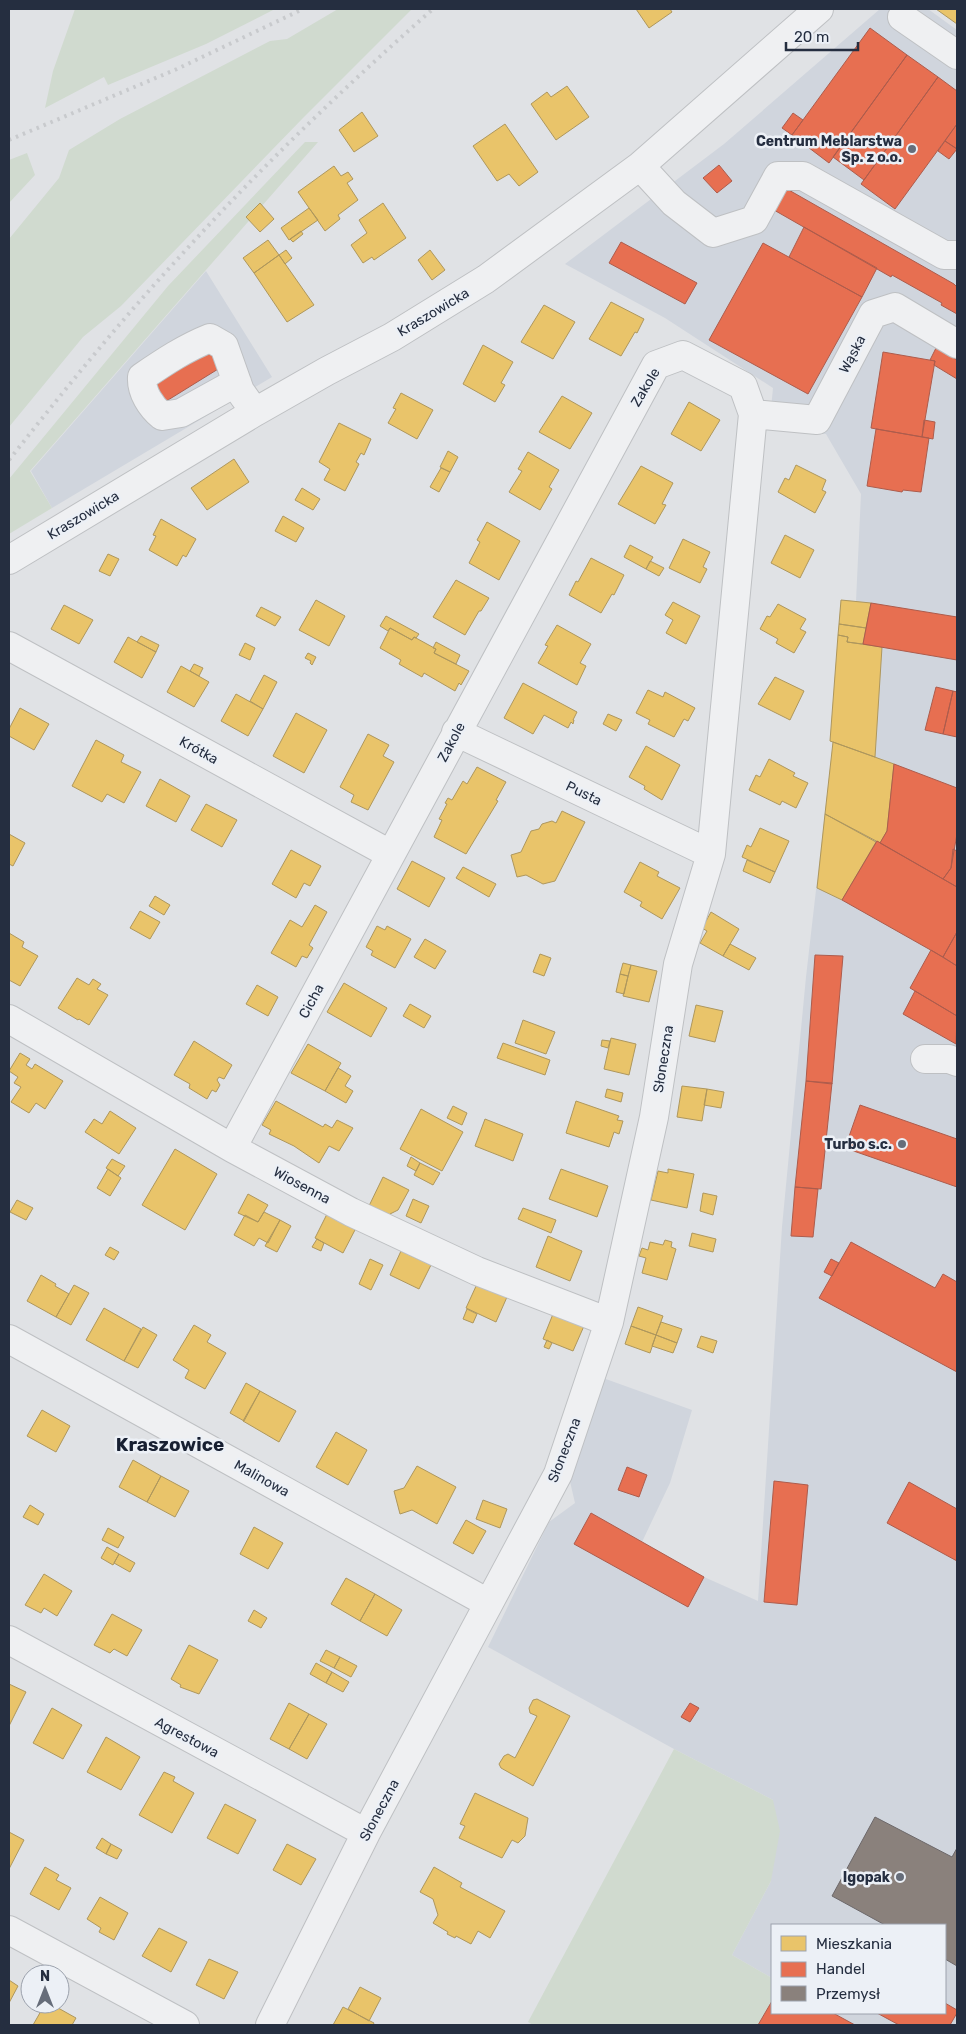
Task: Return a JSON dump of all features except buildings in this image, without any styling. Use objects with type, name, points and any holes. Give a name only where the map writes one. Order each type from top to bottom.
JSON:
[{"type":"street","name":"Kraszowicka","points":[[9,560],[255,412],[392,337],[486,279],[640,166],[819,9]]},
{"type":"street","points":[[902,17],[957,55]]},
{"type":"street","points":[[640,166],[674,203],[713,233],[754,220],[778,176],[803,176],[944,255],[957,255]]},
{"type":"street","name":"Wąska","points":[[753,414],[817,420],[873,314],[895,307],[957,344]]},
{"type":"street","name":"Zakole","points":[[390,854],[656,364],[683,355],[743,386],[753,414],[711,854]]},
{"type":"street","points":[[237,382],[240,391],[255,412]]},
{"type":"street","name":"Krótka","points":[[9,646],[390,854]]},
{"type":"street","name":"Pusta","points":[[456,732],[711,854]]},
{"type":"street","name":"Cicha","points":[[232,1148],[390,854]]},
{"type":"street","name":"Słoneczna","points":[[270,2025],[366,1834],[558,1474],[609,1322],[654,1117],[678,964],[711,854]]},
{"type":"street","name":"Wiosenna","points":[[9,1019],[232,1148],[351,1212],[468,1266],[609,1322]]},
{"type":"street","points":[[925,1059],[949,1059],[957,1062]]},
{"type":"street","name":"Malinowa","points":[[9,1339],[488,1603]]},
{"type":"street","name":"Agrestowa","points":[[9,1640],[366,1834]]},
{"type":"street","points":[[9,1930],[185,2025]]},
{"type":"shaded area","points":[[75,9],[275,9],[206,44],[108,85],[104,77],[45,108],[53,71]]},
{"type":"shaded area","points":[[338,9],[412,9],[303,118],[121,306],[83,337],[9,427],[9,239],[59,178],[69,150],[120,119],[270,41],[287,39]]},
{"type":"shaded area","points":[[880,9],[928,9],[957,30],[957,2025],[758,2025],[771,2003],[771,2014],[946,2014],[946,1924],[771,1924],[771,1977],[732,1955],[771,1881],[773,1800],[674,1749],[488,1647],[549,1522],[575,1503],[568,1473],[603,1378],[692,1410],[670,1483],[642,1542],[704,1577],[758,1601],[782,1227],[806,977],[833,742],[830,741],[841,600],[856,601],[861,494],[826,434],[769,429],[773,388],[665,318],[565,264],[724,144]]},
{"type":"shaded area","points":[[305,142],[318,142],[30,471],[52,508],[9,534],[9,479],[168,286]]},
{"type":"shaded area","points":[[27,153],[35,175],[9,203],[9,160]]},
{"type":"shaded area","points":[[206,271],[272,377],[52,508],[31,471]]},
{"type":"shaded area","points":[[674,1749],[773,1800],[780,1831],[771,1881],[732,1955],[771,1977],[771,2003],[758,2025],[533,2025],[528,2022]]},
{"type":"railway","points":[[9,140],[177,69],[303,9]]},
{"type":"railway","points":[[9,460],[110,335],[236,197],[300,132],[433,9]]},
{"type":"place","name":"Centrum Meblarstwa Sp. z o.o.","points":[[912,149]]},
{"type":"place","name":"Turbo s.c.","points":[[902,1144]]},
{"type":"place","name":"Igopak","points":[[900,1877]]},
{"type":"district","name":"Kraszowice","points":[[170,1444]]}]
